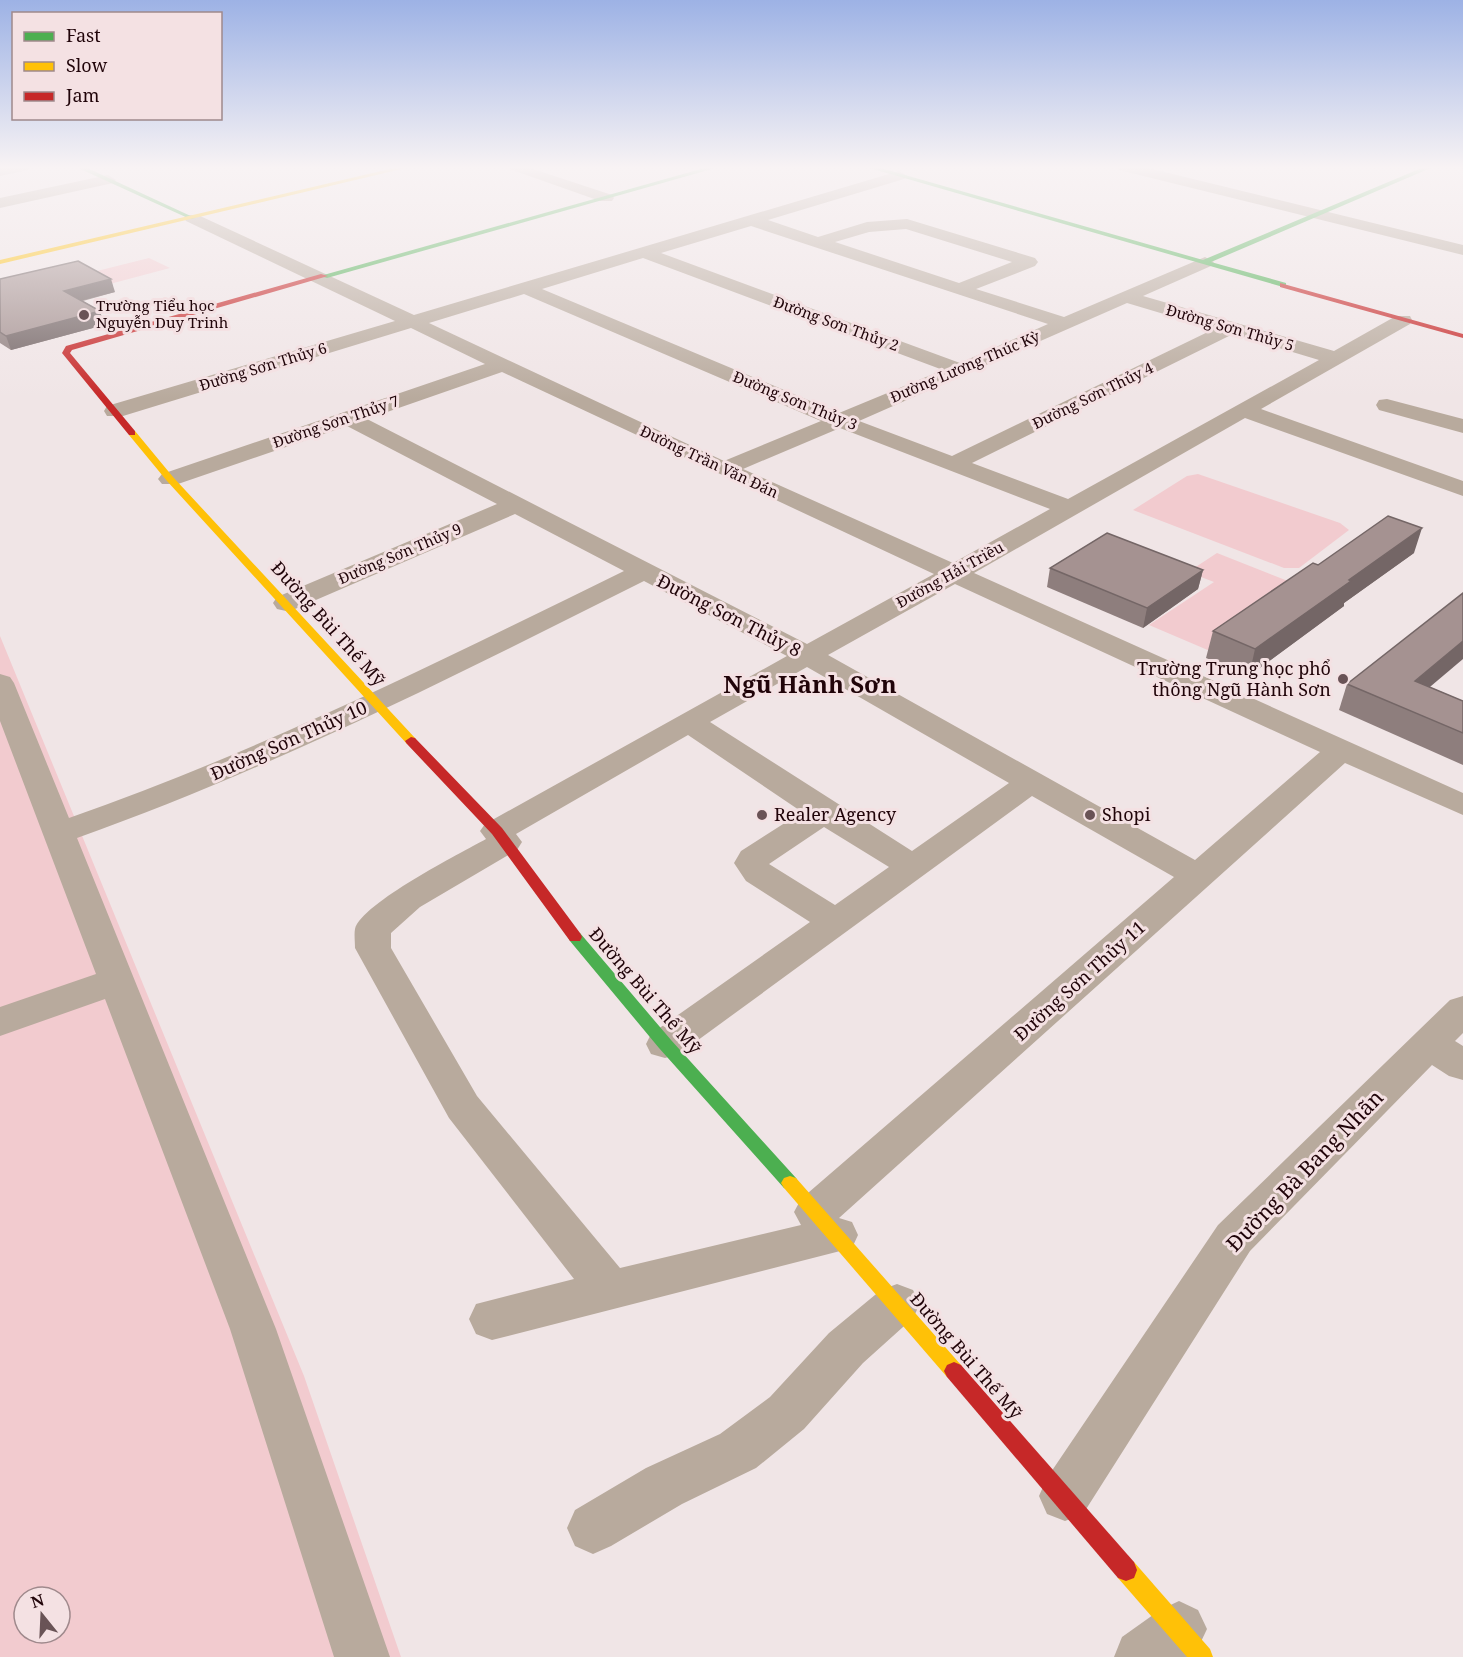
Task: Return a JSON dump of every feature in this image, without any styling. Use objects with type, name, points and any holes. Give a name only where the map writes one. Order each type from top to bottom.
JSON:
[{"type":"street","points":[[0,251],[33,244]]},
{"type":"street","points":[[0,262],[68,244]]},
{"type":"street","name":"Đường Trần Văn Đán","points":[[247,244],[724,470],[1463,805]]},
{"type":"street","points":[[318,278],[439,244]]},
{"type":"street","name":"Đường Sơn Thủy 6","points":[[115,411],[669,244]]},
{"type":"street","points":[[825,244],[1066,324]]},
{"type":"street","points":[[959,289],[1029,262],[972,244]]},
{"type":"street","points":[[1171,244],[1206,253],[1403,320],[1463,336]]},
{"type":"street","points":[[1206,253],[1231,251],[1246,244]]},
{"type":"street","points":[[1231,251],[1253,257]]},
{"type":"street","name":"Đường Sơn Thủy 2","points":[[643,252],[961,370]]},
{"type":"street","name":"Đường Lương Thúc Kỳ","points":[[724,470],[961,370],[1126,297],[1206,253]]},
{"type":"street","name":"Đường Bùi Thế Mỹ","points":[[318,278],[69,348],[66,353],[170,479],[286,603],[375,703],[501,836],[576,939],[1065,1496],[1174,1648]]},
{"type":"street","name":"Đường Sơn Thủy 3","points":[[525,288],[840,421],[956,463],[1069,508]]},
{"type":"street","name":"Đường Sơn Thủy 5","points":[[1126,297],[1335,358]]},
{"type":"street","name":"Đường Hải Triều","points":[[610,1290],[463,1107],[373,948],[373,930],[390,913],[501,836],[688,722],[805,654],[955,574],[1403,320]]},
{"type":"street","name":"Đường Sơn Thủy 4","points":[[956,463],[1230,328]]},
{"type":"street","name":"Đường Sơn Thủy 7","points":[[170,479],[502,365]]},
{"type":"street","points":[[1387,405],[1463,426]]},
{"type":"street","points":[[1242,411],[1463,489]]},
{"type":"street","name":"Đường Sơn Thủy 8","points":[[349,418],[642,572],[805,654],[1198,876]]},
{"type":"street","name":"Đường Sơn Thủy 9","points":[[286,603],[514,505]]},
{"type":"street","name":"Đường Sơn Thủy 10","points":[[60,833],[177,790],[375,703],[642,572]]},
{"type":"street","points":[[0,683],[253,1329],[362,1657]]},
{"type":"street","points":[[688,722],[824,812],[913,867]]},
{"type":"street","name":"Đường Sơn Thủy 11","points":[[826,1223],[1198,876],[1342,749]]},
{"type":"street","points":[[666,1044],[1031,782]]},
{"type":"street","points":[[824,812],[753,859],[752,863],[758,873],[836,922]]},
{"type":"street","points":[[0,1022],[117,981]]},
{"type":"street","name":"Đường Bà Bang Nhãn","points":[[1065,1496],[1234,1238],[1446,1055],[1463,1010]]},
{"type":"street","points":[[492,1319],[610,1290],[826,1223]]},
{"type":"street","points":[[593,1528],[663,1486],[738,1450],[787,1413],[846,1348],[897,1304]]},
{"type":"shaded area","points":[[149,258],[170,268],[106,285],[85,274]]},
{"type":"shaded area","points":[[1198,474],[1340,523],[1349,530],[1299,568],[1284,568],[1133,510],[1187,476]]},
{"type":"shaded area","points":[[1217,553],[1293,583],[1210,651],[1149,625],[1214,582],[1188,572]]},
{"type":"shaded area","points":[[0,636],[304,1376],[401,1657],[0,1657]]},
{"type":"building","points":[[78,261],[111,279],[64,291],[100,311],[6,336],[0,332],[0,279]]},
{"type":"building","points":[[1388,516],[1422,528],[1255,649],[1213,631],[1313,563],[1318,565]]},
{"type":"building","points":[[1107,533],[1203,570],[1147,608],[1050,568]]},
{"type":"building","points":[[1463,593],[1463,641],[1415,681],[1463,701],[1463,733],[1347,684]]},
{"type":"traffic: fast","points":[[324,276],[438,244]]},
{"type":"traffic: fast","points":[[1140,244],[1283,285]]},
{"type":"traffic: fast","points":[[1205,262],[1247,244]]},
{"type":"traffic: fast","points":[[575,937],[665,1044],[790,1183]]},
{"type":"traffic: slow","points":[[0,262],[76,244]]},
{"type":"traffic: slow","points":[[132,433],[170,479],[411,741]]},
{"type":"traffic: slow","points":[[790,1183],[954,1371]]},
{"type":"traffic: slow","points":[[1126,1570],[1202,1657]]},
{"type":"traffic: jam","points":[[132,433],[66,353],[69,348],[324,276]]},
{"type":"traffic: jam","points":[[1283,285],[1463,336]]},
{"type":"traffic: jam","points":[[411,741],[497,831],[575,937]]},
{"type":"traffic: jam","points":[[954,1371],[1126,1570]]},
{"type":"place","name":"Trường Tiểu học Nguyễn Duy Trinh","points":[[84,315]]},
{"type":"place","name":"Trường Trung học phổ thông Ngũ Hành Sơn","points":[[1343,679]]},
{"type":"place","name":"Realer Agency","points":[[762,815]]},
{"type":"place","name":"Shopi","points":[[1090,815]]},
{"type":"district","name":"Ngũ Hành Sơn","points":[[810,685]]}]
